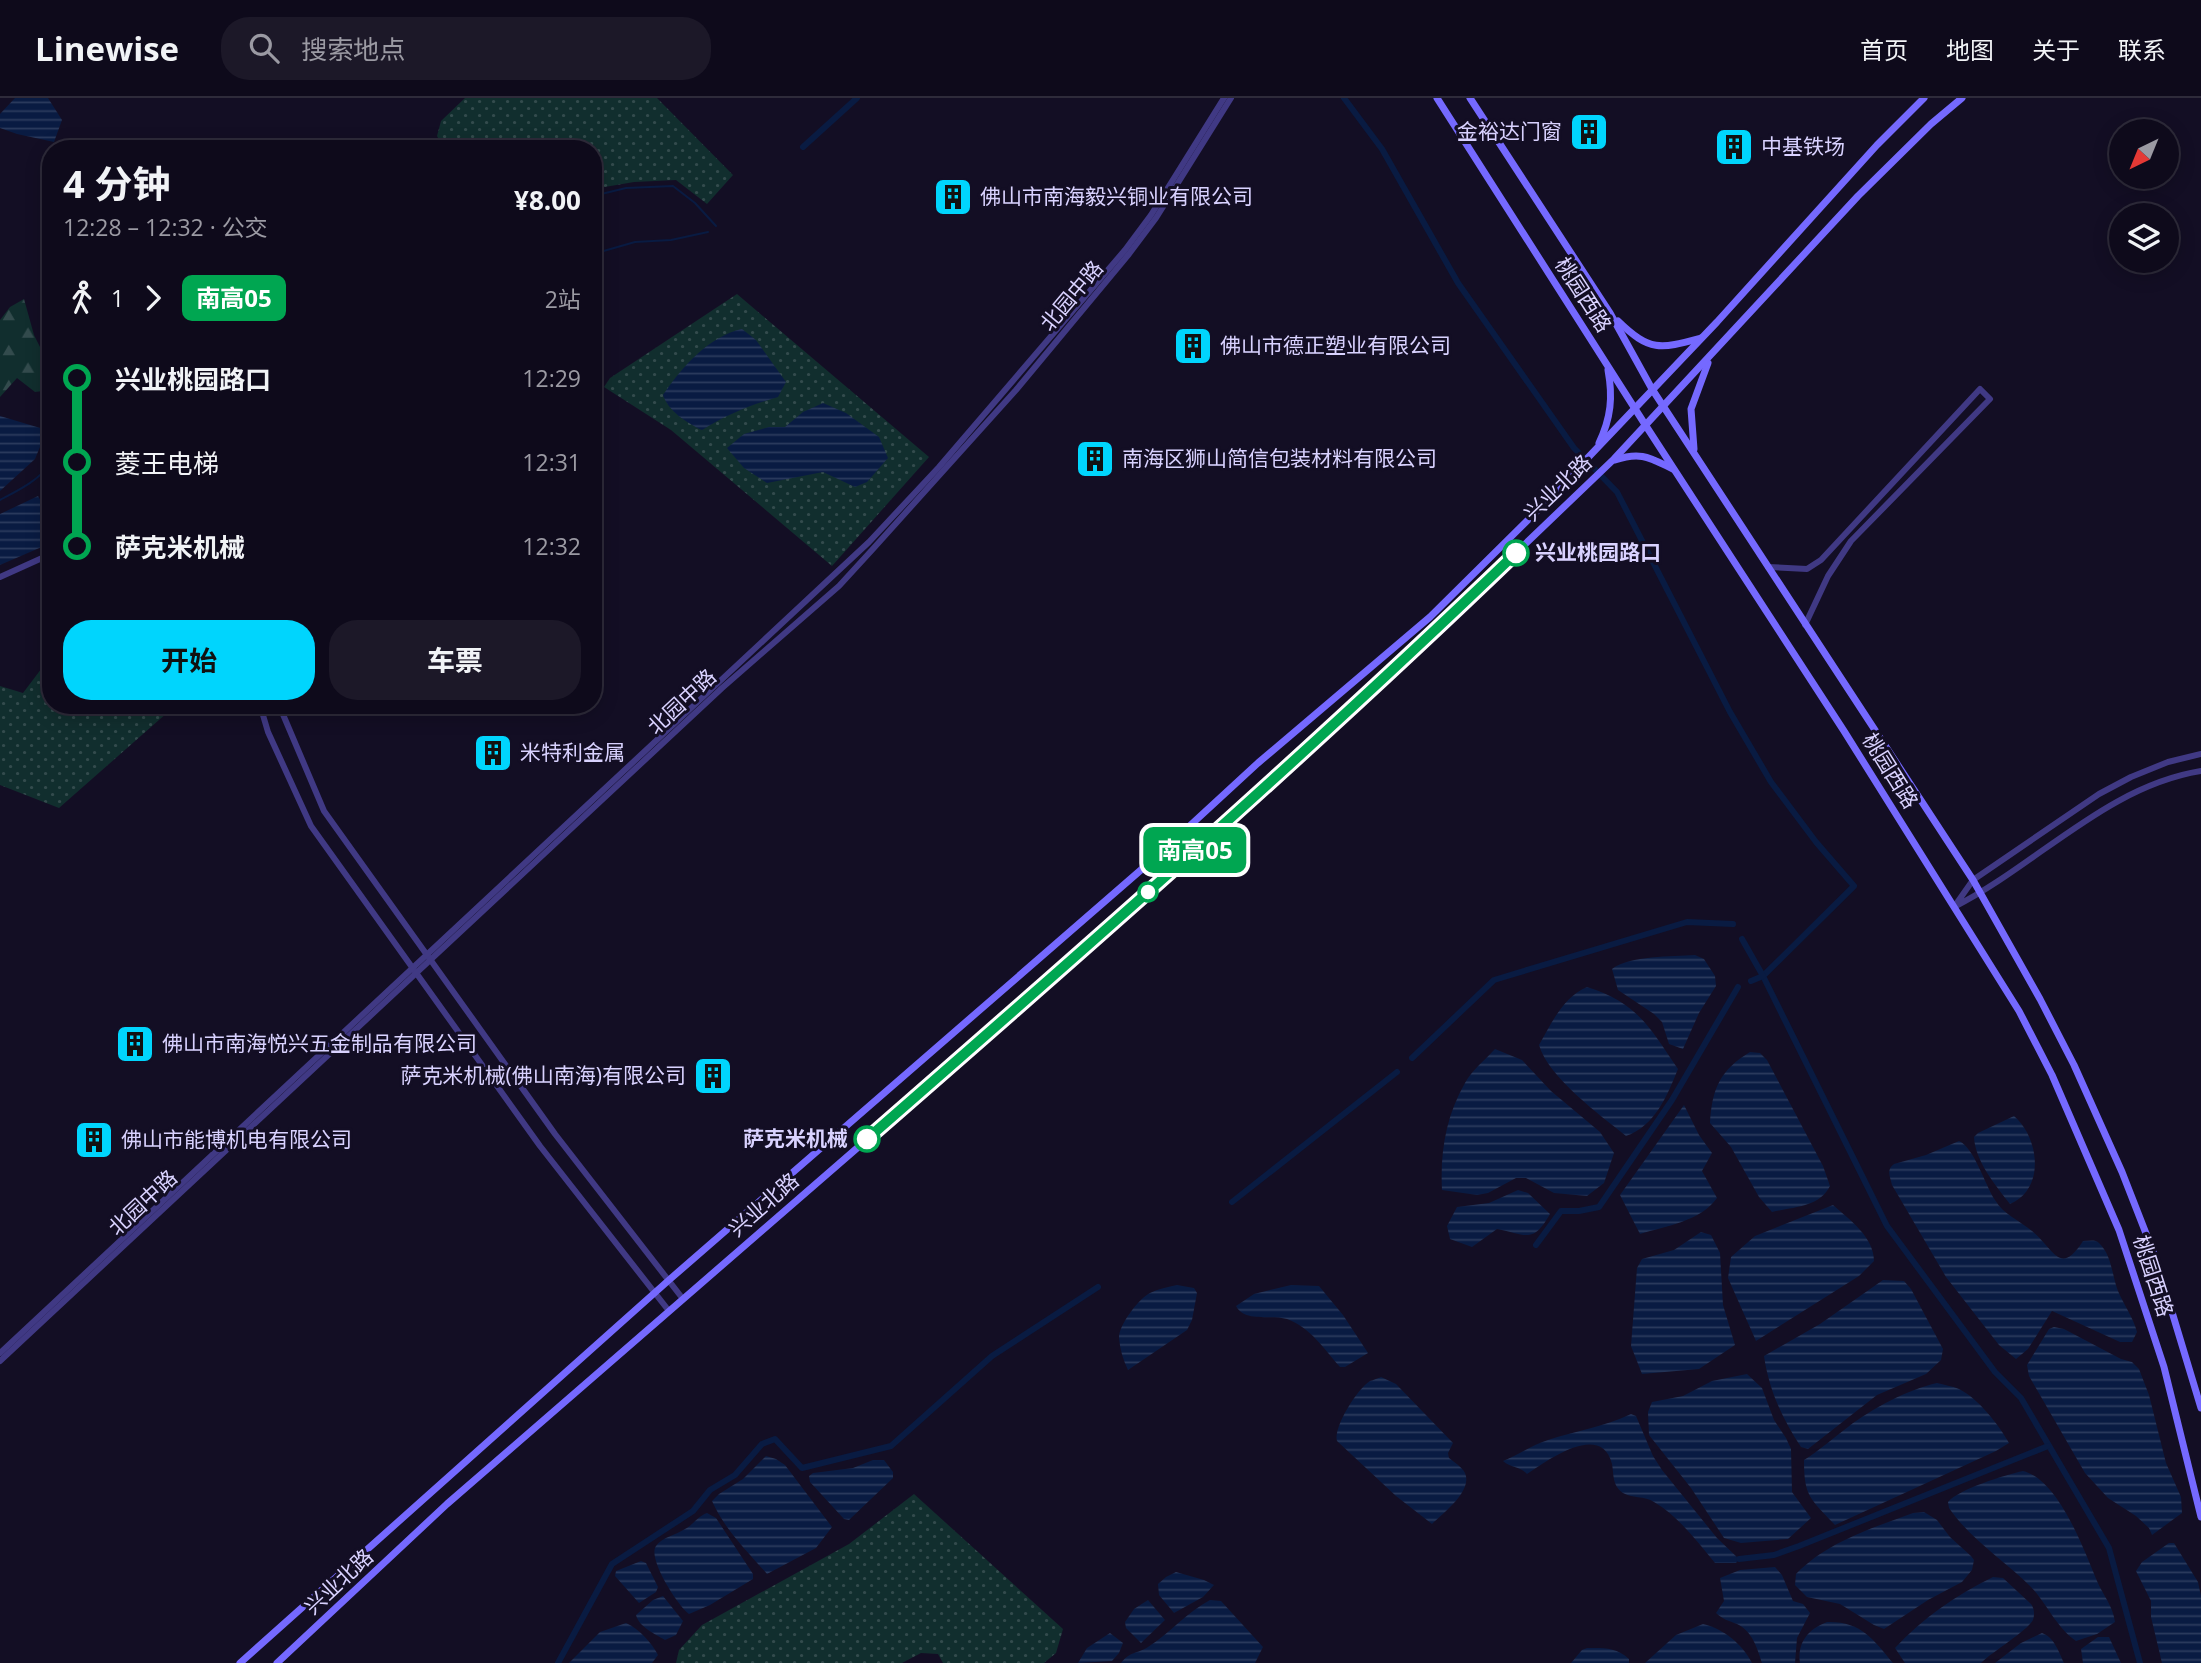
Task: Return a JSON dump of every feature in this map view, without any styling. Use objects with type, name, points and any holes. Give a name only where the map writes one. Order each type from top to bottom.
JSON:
[{"type":"main road","name":"桃园西路","points":[[1437,98],[1844,731],[2019,1011],[2052,1075],[2106,1195],[2127,1253],[2164,1367],[2201,1517]]},
{"type":"main road","name":"桃园西路","points":[[1470,98],[1610,313],[1653,389],[1981,894],[2074,1065],[2122,1172],[2156,1259],[2201,1408]]},
{"type":"main road","name":"兴业北路","points":[[240,1663],[669,1280],[1157,856],[1258,764],[1430,617],[1702,338],[1877,145],[1924,98]]},
{"type":"main road","name":"兴业北路","points":[[277,1663],[447,1504],[1195,850],[1427,638],[1646,426],[1858,196],[1931,124],[1962,98]]},
{"type":"main road","points":[[1610,313],[1636,339],[1645,343],[1673,346],[1702,338]]},
{"type":"main road","points":[[1695,453],[1690,409],[1712,355]]},
{"type":"main road","points":[[1596,449],[1606,429],[1611,406],[1608,366]]},
{"type":"main road","points":[[1611,461],[1631,454],[1649,457],[1674,470]]},
{"type":"street","name":"北园中路","points":[[0,1362],[427,957],[832,579],[887,523],[939,467],[1125,250],[1151,215],[1224,98]]},
{"type":"street","name":"北园中路","points":[[427,957],[722,688],[839,586],[1016,390],[1129,254],[1156,218],[1231,98]]},
{"type":"street","points":[[1768,567],[1807,569],[1821,560],[1980,389],[1990,399],[1851,541],[1828,576],[1805,625]]},
{"type":"street","points":[[0,577],[42,558]]},
{"type":"street","points":[[263,714],[268,732],[311,825],[540,1146],[669,1311]]},
{"type":"street","points":[[283,714],[324,811],[555,1134],[683,1299]]},
{"type":"street","points":[[1954,907],[1973,880],[2099,794],[2168,762],[2201,754]]},
{"type":"street","points":[[1954,907],[1981,894],[2107,807],[2151,784],[2201,771]]},
{"type":"street","points":[[2099,794],[2107,807]]},
{"type":"street","name":"北园中路","points":[[0,1353],[414,970]]},
{"type":"green space","points":[[465,98],[657,98],[733,175],[707,204],[676,180],[634,182],[602,187],[602,140],[439,140],[437,136],[441,121]]},
{"type":"green space","points":[[737,294],[929,457],[832,566],[671,430],[604,387],[610,378]]},
{"type":"green space","points":[[24,299],[34,335],[42,351],[42,391],[35,392],[17,378],[0,397],[0,320],[10,307]]},
{"type":"green space","points":[[42,668],[42,714],[166,714],[59,808],[0,785],[0,686],[23,693]]},
{"type":"green space","points":[[914,1494],[1063,1629],[1056,1653],[1044,1663],[943,1663],[938,1654],[921,1653],[902,1663],[676,1663],[679,1650],[702,1625],[849,1544]]},
{"type":"water","points":[[15,98],[48,98],[62,120],[55,140],[45,140],[0,128],[0,114]]},
{"type":"water","points":[[742,329],[756,340],[786,382],[778,397],[738,411],[702,430],[684,420],[665,401],[663,395],[697,354],[718,338]]},
{"type":"water","points":[[823,403],[846,413],[879,437],[888,458],[867,482],[855,487],[823,472],[767,483],[744,468],[727,448],[744,434],[769,427],[785,427],[803,412]]},
{"type":"water","points":[[0,416],[42,429],[42,442],[35,459],[0,491]]},
{"type":"water","points":[[38,496],[42,503],[42,547],[0,565],[0,514]]},
{"type":"water","points":[[1695,955],[1704,959],[1715,976],[1716,986],[1699,1013],[1683,1049],[1669,1044],[1662,1022],[1654,1014],[1618,990],[1612,969],[1640,959]]},
{"type":"water","points":[[1587,987],[1604,993],[1631,1009],[1650,1029],[1678,1069],[1659,1109],[1645,1125],[1626,1136],[1564,1082],[1544,1057],[1539,1045],[1564,1004]]},
{"type":"water","points":[[1495,1049],[1522,1060],[1551,1091],[1600,1132],[1614,1153],[1604,1183],[1587,1196],[1554,1193],[1526,1178],[1516,1178],[1488,1193],[1477,1195],[1442,1190],[1443,1148],[1453,1108],[1468,1078]]},
{"type":"water","points":[[1750,1052],[1760,1053],[1767,1060],[1823,1166],[1830,1186],[1813,1202],[1772,1212],[1759,1197],[1731,1147],[1710,1123],[1716,1090],[1725,1073]]},
{"type":"water","points":[[1684,1105],[1699,1135],[1712,1153],[1702,1171],[1717,1198],[1710,1206],[1692,1217],[1640,1234],[1620,1195]]},
{"type":"water","points":[[2014,1116],[2029,1136],[2035,1162],[2029,1187],[2022,1197],[2010,1204],[1982,1164],[1974,1137]]},
{"type":"water","points":[[1959,1141],[1970,1151],[1999,1205],[2007,1214],[2032,1231],[2057,1256],[2068,1257],[2083,1241],[2099,1243],[2109,1260],[2118,1291],[2137,1332],[2132,1342],[2120,1342],[2052,1311],[2028,1349],[2016,1359],[1999,1345],[1946,1277],[1892,1185],[1889,1171],[1894,1164],[1926,1155]]},
{"type":"water","points":[[1518,1190],[1528,1193],[1550,1214],[1534,1234],[1522,1235],[1497,1229],[1472,1247],[1450,1239],[1447,1226],[1457,1207],[1489,1203]]},
{"type":"water","points":[[1833,1205],[1866,1237],[1874,1261],[1859,1276],[1756,1341],[1728,1278],[1731,1257],[1755,1236]]},
{"type":"water","points":[[1701,1232],[1711,1235],[1720,1253],[1723,1305],[1735,1345],[1699,1369],[1642,1374],[1631,1346],[1637,1268],[1642,1259],[1674,1250]]},
{"type":"water","points":[[1883,1280],[1904,1281],[1911,1289],[1943,1349],[1941,1360],[1926,1374],[1877,1395],[1808,1449],[1801,1447],[1777,1403],[1764,1356],[1820,1324]]},
{"type":"water","points":[[1177,1285],[1194,1288],[1197,1293],[1192,1320],[1187,1330],[1128,1370],[1119,1338],[1125,1320],[1145,1296]]},
{"type":"water","points":[[1291,1285],[1319,1286],[1343,1315],[1368,1353],[1345,1367],[1340,1367],[1303,1327],[1287,1319],[1252,1316],[1240,1311],[1236,1306],[1254,1294]]},
{"type":"water","points":[[2049,1329],[2064,1329],[2121,1359],[2132,1362],[2139,1369],[2149,1395],[2166,1463],[2181,1497],[2182,1513],[2152,1535],[2149,1528],[2108,1498],[2085,1473],[2029,1376],[2027,1365]]},
{"type":"water","points":[[1747,1374],[1762,1388],[1774,1420],[1791,1449],[1792,1492],[1811,1518],[1788,1539],[1741,1543],[1724,1538],[1691,1488],[1649,1435],[1648,1412],[1652,1402],[1683,1396],[1712,1381]]},
{"type":"water","points":[[1381,1377],[1396,1384],[1453,1443],[1448,1453],[1449,1458],[1465,1473],[1465,1487],[1461,1494],[1432,1524],[1396,1496],[1337,1441],[1339,1427],[1353,1399],[1370,1381]]},
{"type":"water","points":[[1937,1383],[1959,1389],[1981,1405],[2009,1443],[1835,1525],[1807,1490],[1804,1460],[1879,1407]]},
{"type":"water","points":[[1631,1414],[1636,1416],[1662,1470],[1717,1538],[1739,1559],[1736,1563],[1715,1563],[1671,1514],[1650,1500],[1630,1496],[1619,1490],[1606,1452],[1597,1446],[1573,1448],[1527,1474],[1503,1461],[1542,1442]]},
{"type":"water","points":[[766,1456],[785,1465],[832,1527],[816,1548],[767,1574],[730,1531],[712,1501],[743,1479]]},
{"type":"water","points":[[873,1460],[884,1460],[893,1472],[893,1478],[849,1520],[844,1519],[810,1482],[809,1476],[813,1473],[853,1468]]},
{"type":"water","points":[[2023,1471],[2036,1477],[2059,1502],[2110,1606],[2115,1622],[2097,1634],[2076,1641],[2057,1622],[2031,1587],[1977,1540],[1949,1508],[1948,1502],[1962,1492]]},
{"type":"water","points":[[1924,1512],[1937,1520],[1950,1537],[1971,1556],[1974,1560],[1972,1570],[1962,1582],[1928,1600],[1884,1629],[1840,1604],[1807,1597],[1795,1585],[1796,1574],[1836,1545],[1882,1524]]},
{"type":"water","points":[[707,1513],[716,1518],[753,1574],[753,1579],[710,1605],[689,1614],[665,1582],[654,1552],[662,1540],[688,1527]]},
{"type":"water","points":[[2169,1543],[2174,1543],[2198,1582],[2201,1596],[2201,1663],[2162,1663],[2151,1617],[2151,1601],[2136,1571],[2142,1562]]},
{"type":"water","points":[[641,1561],[646,1563],[658,1587],[656,1592],[639,1603],[615,1576],[616,1571]]},
{"type":"water","points":[[1775,1567],[1782,1575],[1793,1601],[1803,1604],[1810,1613],[1797,1638],[1795,1663],[1762,1663],[1747,1631],[1716,1613],[1724,1601],[1720,1578],[1740,1570]]},
{"type":"water","points":[[1176,1572],[1214,1585],[1203,1597],[1174,1613],[1159,1595],[1158,1584]]},
{"type":"water","points":[[1993,1577],[2003,1578],[2031,1604],[2034,1616],[2029,1625],[1981,1663],[1905,1663],[1895,1648],[1906,1637],[1941,1608]]},
{"type":"water","points":[[663,1596],[683,1621],[676,1635],[665,1640],[644,1627],[636,1615],[653,1600]]},
{"type":"water","points":[[1148,1600],[1165,1620],[1141,1643],[1126,1628],[1125,1622],[1134,1609]]},
{"type":"water","points":[[1210,1600],[1221,1601],[1263,1647],[1255,1663],[1121,1663],[1127,1656],[1156,1641]]},
{"type":"water","points":[[1827,1622],[1839,1622],[1858,1628],[1872,1639],[1893,1663],[1800,1663],[1800,1649],[1805,1638]]},
{"type":"water","points":[[626,1623],[649,1641],[655,1650],[658,1655],[652,1663],[569,1663],[600,1632]]},
{"type":"water","points":[[1703,1624],[1732,1638],[1752,1663],[1645,1663],[1676,1635]]},
{"type":"water","points":[[1110,1633],[1123,1643],[1112,1661],[1078,1663],[1087,1648]]},
{"type":"water","points":[[2042,1633],[2053,1641],[2064,1663],[1995,1663],[2021,1643]]},
{"type":"water","points":[[2098,1637],[2109,1637],[2121,1663],[2083,1663],[2081,1649]]},
{"type":"water","points":[[1587,1648],[1614,1650],[1629,1659],[1629,1663],[1571,1663]]},
{"type":"waterway","points":[[803,147],[857,98]]},
{"type":"waterway","points":[[1344,98],[1382,149],[1458,283],[1574,448],[1617,492],[1730,712],[1771,782],[1816,842],[1854,886],[1763,976],[1887,1226],[1995,1372],[2021,1398],[2109,1548],[2140,1663]]},
{"type":"waterway","points":[[602,194],[626,188],[673,186],[695,203],[716,226]]},
{"type":"waterway","points":[[602,251],[635,242],[671,240],[708,232]]},
{"type":"waterway","points":[[0,500],[21,489],[42,473]]},
{"type":"waterway","points":[[1412,1058],[1494,980],[1687,922],[1733,924]]},
{"type":"waterway","points":[[1742,939],[1763,976],[1751,981]]},
{"type":"waterway","points":[[1536,1245],[1561,1211],[1599,1207],[1672,1100],[1738,987]]},
{"type":"waterway","points":[[1232,1202],[1397,1072]]},
{"type":"waterway","points":[[558,1663],[612,1564],[693,1511],[710,1490],[735,1475],[762,1444],[775,1439],[802,1468],[891,1446],[992,1356],[1098,1287]]},
{"type":"waterway","points":[[1739,1559],[1774,1555],[1799,1546],[2048,1446]]},
{"type":"bus line","name":"南高05","points":[[867,1139],[1195,850],[1516,553]]},
{"type":"place","name":"金裕达门窗","points":[[1589,132]]},
{"type":"place","name":"中基铁场","points":[[1734,147]]},
{"type":"place","name":"佛山市南海毅兴铜业有限公司","points":[[953,197]]},
{"type":"place","name":"佛山市德正塑业有限公司","points":[[1193,346]]},
{"type":"place","name":"南海区狮山简信包装材料有限公司","points":[[1095,459]]},
{"type":"place","name":"兴业桃园路口","points":[[1516,553]]},
{"type":"place","name":"米特利金属","points":[[493,753]]},
{"type":"place","name":"佛山市南海悦兴五金制品有限公司","points":[[135,1044]]},
{"type":"place","name":"萨克米机械(佛山南海)有限公司","points":[[713,1076]]},
{"type":"place","name":"萨克米机械","points":[[867,1139]]},
{"type":"place","name":"佛山市能博机电有限公司","points":[[94,1140]]}]
